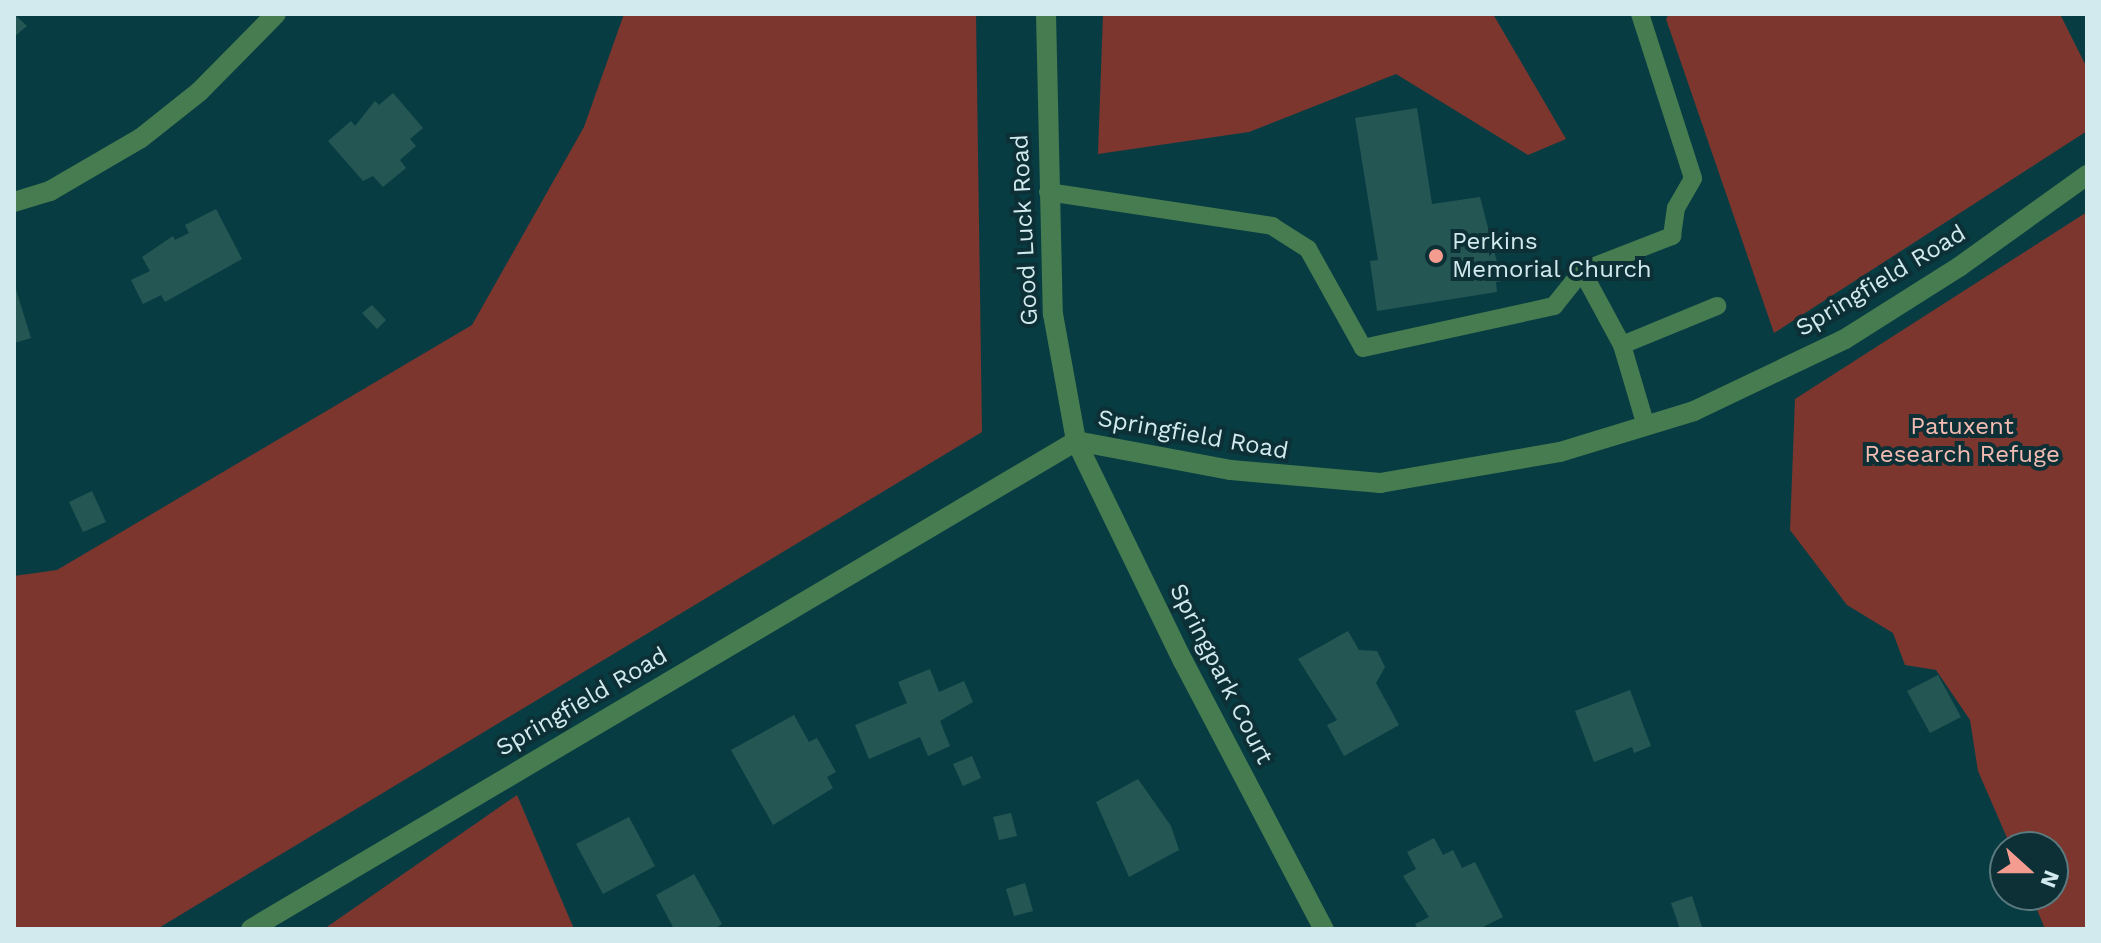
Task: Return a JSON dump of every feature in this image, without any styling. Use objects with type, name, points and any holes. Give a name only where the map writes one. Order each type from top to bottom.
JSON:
[{"type":"street","points":[[14,202],[50,191],[141,138],[200,91],[276,14]]},
{"type":"street","name":"Good Luck Road","points":[[1046,14],[1053,314],[1076,441]]},
{"type":"street","name":"Springfield Road","points":[[251,929],[1076,441],[1231,470],[1380,483],[1560,452],[1694,411],[1845,339],[1959,267],[2087,175]]},
{"type":"street","name":"Springpark Court","points":[[1076,441],[1183,661],[1324,929]]},
{"type":"lane","points":[[1048,192],[1272,226],[1308,249],[1363,348],[1554,306],[1582,271],[1672,236],[1676,208],[1693,178],[1640,14]]},
{"type":"lane","points":[[1582,271],[1622,345],[1646,426]]},
{"type":"lane","points":[[1622,345],[1717,306]]},
{"type":"green space","points":[[624,14],[976,14],[982,432],[157,929],[14,929],[14,576],[57,570],[472,325],[584,127]]},
{"type":"green space","points":[[1103,14],[1493,14],[1566,139],[1528,155],[1396,74],[1249,132],[1098,154]]},
{"type":"green space","points":[[1669,14],[2060,14],[2087,68],[2087,131],[1774,333],[1666,19]]},
{"type":"green space","name":"Patuxent Research Refuge","points":[[2087,212],[2087,929],[2045,929],[2038,911],[2069,911],[2069,831],[2004,831],[1978,771],[1970,720],[1936,670],[1905,665],[1893,633],[1847,605],[1790,530],[1795,399]]},
{"type":"green space","points":[[517,795],[574,929],[324,929]]},
{"type":"building","points":[[14,14],[27,26],[14,37]]},
{"type":"building","points":[[393,93],[423,128],[410,139],[416,146],[400,160],[406,168],[383,187],[373,176],[363,181],[328,141],[351,121],[355,126],[375,101],[379,105]]},
{"type":"building","points":[[1417,108],[1432,204],[1480,197],[1502,281],[1496,282],[1497,292],[1377,311],[1370,261],[1378,260],[1355,118]]},
{"type":"building","points":[[216,209],[242,259],[165,302],[161,295],[143,304],[131,280],[150,271],[142,257],[173,236],[175,240],[189,233],[185,225]]},
{"type":"building","points":[[14,283],[31,338],[14,343]]},
{"type":"building","points":[[372,305],[386,320],[377,329],[362,313]]},
{"type":"building","points":[[92,491],[106,522],[83,532],[69,502]]},
{"type":"building","points":[[1348,631],[1359,650],[1377,651],[1385,667],[1376,683],[1399,725],[1344,756],[1327,725],[1337,720],[1298,659]]},
{"type":"building","points":[[930,669],[939,692],[964,681],[973,702],[940,721],[950,746],[928,756],[920,737],[869,759],[855,725],[907,703],[898,682]]},
{"type":"building","points":[[1938,675],[1961,717],[1930,733],[1907,691]]},
{"type":"building","points":[[1630,690],[1651,746],[1634,753],[1632,747],[1594,762],[1575,711]]},
{"type":"building","points":[[794,715],[809,742],[817,738],[836,772],[827,777],[833,788],[773,825],[731,750]]},
{"type":"building","points":[[972,756],[981,778],[963,786],[953,764]]},
{"type":"building","points":[[1138,779],[1171,826],[1179,850],[1129,877],[1096,802]]},
{"type":"building","points":[[1011,813],[1017,836],[999,840],[993,817]]},
{"type":"building","points":[[629,817],[655,866],[603,894],[576,844]]},
{"type":"building","points":[[1434,838],[1443,855],[1453,850],[1462,868],[1475,862],[1503,917],[1479,929],[1418,929],[1415,924],[1429,917],[1403,876],[1416,869],[1407,852]]},
{"type":"building","points":[[694,874],[722,924],[714,929],[674,929],[656,895]]},
{"type":"building","points":[[1025,883],[1033,911],[1014,916],[1006,889]]},
{"type":"building","points":[[1692,896],[1702,927],[1680,929],[1671,903]]},
{"type":"place","name":"Perkins Memorial Church","points":[[1436,256]]}]
